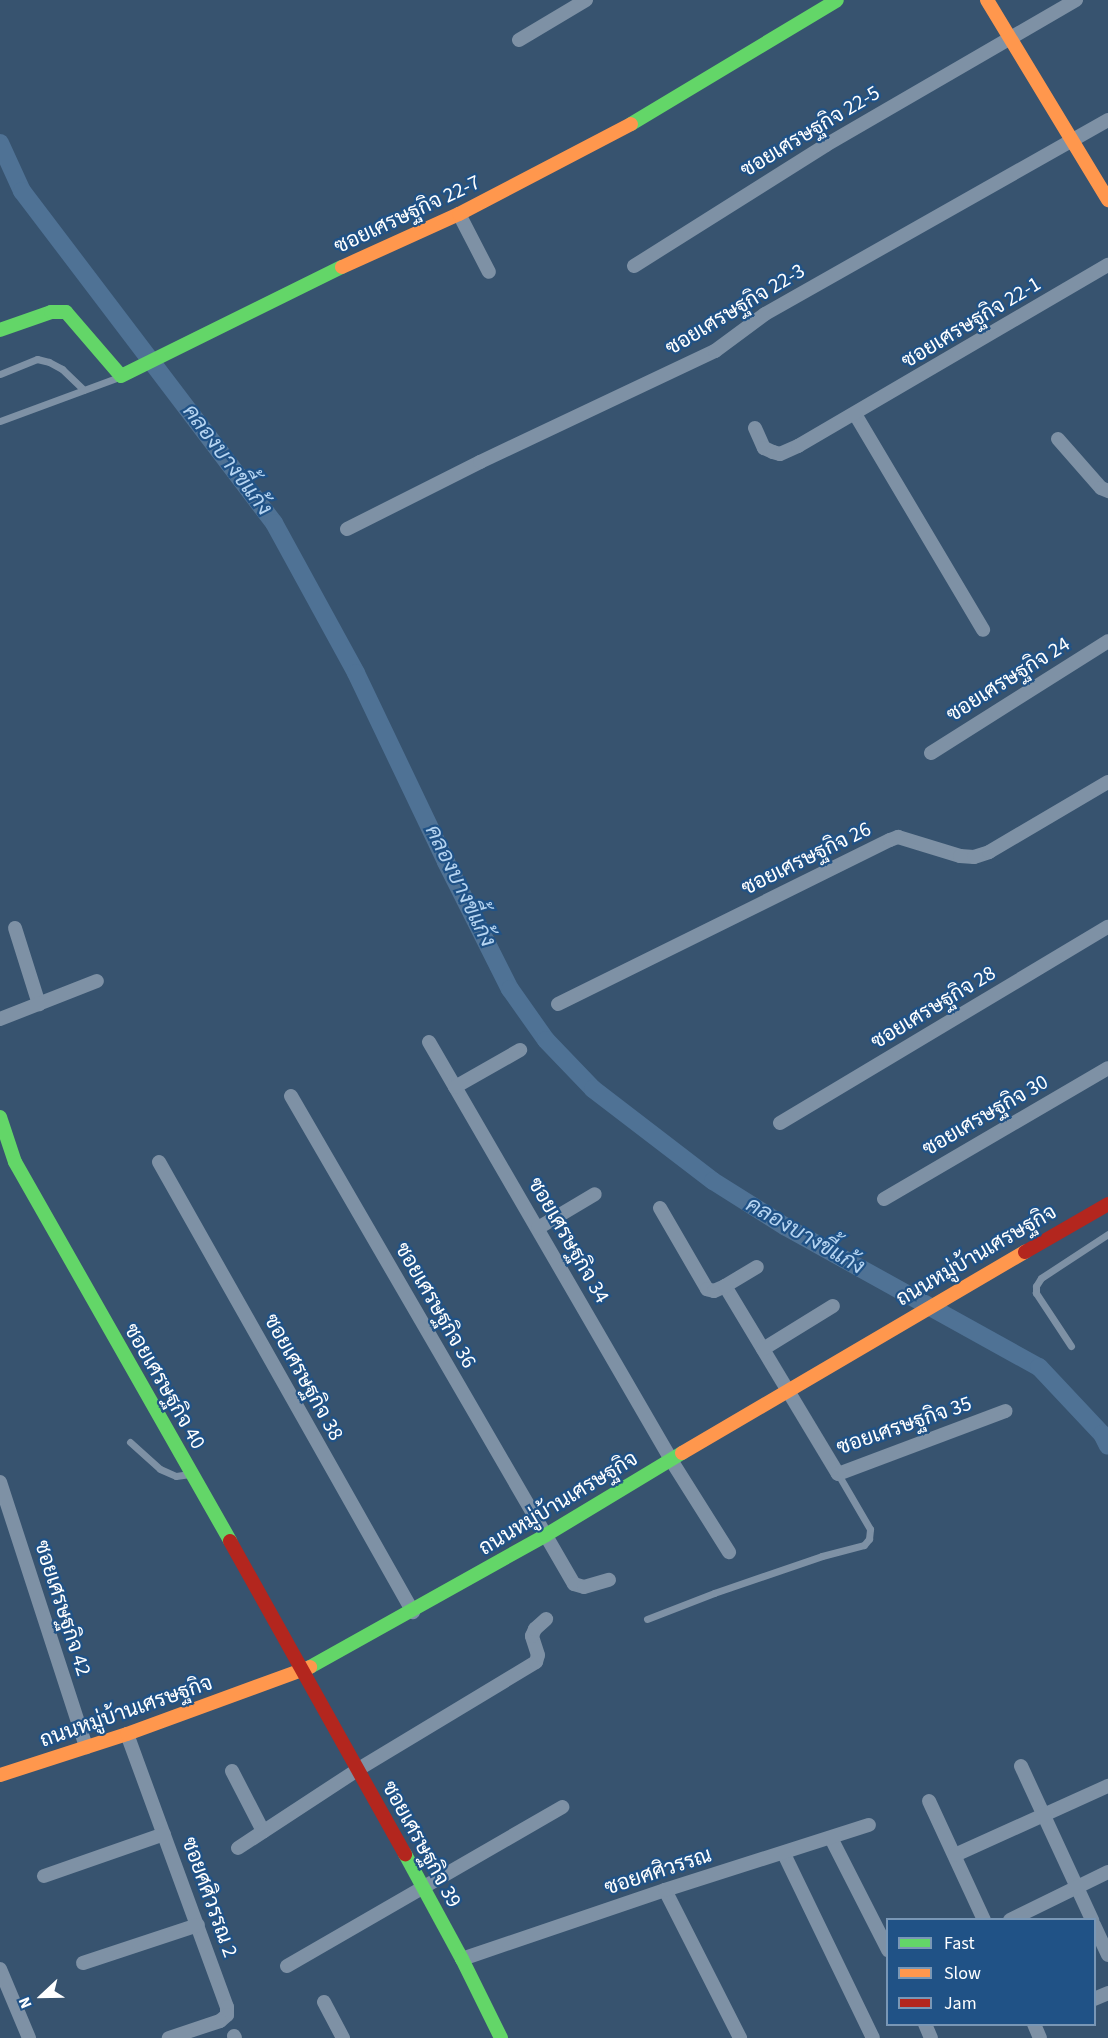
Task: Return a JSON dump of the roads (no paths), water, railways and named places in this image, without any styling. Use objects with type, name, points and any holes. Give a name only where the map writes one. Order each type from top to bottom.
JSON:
[{"type":"street","points":[[519,40],[586,0]]},
{"type":"street","name":"ซอยเศรษฐกิจ 22-7","points":[[126,374],[300,286],[459,214],[617,132],[837,0]]},
{"type":"street","points":[[987,0],[1108,200]]},
{"type":"street","name":"ซอยเศรษฐกิจ 22-5","points":[[634,266],[826,145],[1076,0]]},
{"type":"street","name":"ซอยเศรษฐกิจ 22-3","points":[[347,530],[480,462],[715,351],[765,314],[1108,120]]},
{"type":"street","points":[[459,214],[489,272]]},
{"type":"street","name":"ซอยเศรษฐกิจ 22-1","points":[[756,428],[764,448],[780,454],[855,414],[1108,265]]},
{"type":"street","points":[[0,330],[51,312],[66,312],[126,374]]},
{"type":"street","points":[[855,414],[878,458],[983,630]]},
{"type":"street","points":[[1058,439],[1101,488],[1108,491]]},
{"type":"street","name":"ซอยเศรษฐกิจ 24","points":[[931,753],[1108,641]]},
{"type":"street","name":"ซอยเศรษฐกิจ 26","points":[[558,1004],[890,840],[898,837],[960,856],[974,857],[989,852],[1108,783]]},
{"type":"street","name":"ซอยเศรษฐกิจ 28","points":[[780,1123],[1108,927]]},
{"type":"street","points":[[15,928],[39,1004]]},
{"type":"street","points":[[0,1019],[97,981]]},
{"type":"street","name":"ซอยเศรษฐกิจ 34","points":[[429,1042],[671,1460],[729,1552]]},
{"type":"street","points":[[455,1087],[520,1050]]},
{"type":"street","name":"ซอยเศรษฐกิจ 30","points":[[884,1199],[1108,1068]]},
{"type":"street","name":"ซอยเศรษฐกิจ 36","points":[[291,1096],[574,1584],[579,1587],[609,1580]]},
{"type":"street","name":"ซอยเศรษฐกิจ 40","points":[[0,1117],[15,1162],[304,1671]]},
{"type":"street","name":"ซอยเศรษฐกิจ 38","points":[[159,1162],[413,1612]]},
{"type":"street","points":[[538,1228],[595,1194]]},
{"type":"street","points":[[1103,1207],[1108,1221]]},
{"type":"street","name":"ถนนหมู่บ้านเศรษฐกิจ","points":[[0,1775],[127,1734],[304,1671],[413,1612],[546,1535],[903,1321],[1103,1207]]},
{"type":"street","points":[[660,1208],[707,1289],[714,1292],[757,1267]]},
{"type":"street","name":"ซอยเศรษฐกิจ 35","points":[[725,1286],[838,1474],[1006,1411]]},
{"type":"street","points":[[763,1349],[833,1306]]},
{"type":"street","name":"ซอยเศรษฐกิจ 42","points":[[0,1482],[86,1747]]},
{"type":"street","points":[[238,1848],[357,1770],[536,1662],[537,1655],[532,1636],[535,1629],[546,1619]]},
{"type":"street","name":"ซอยเศรษฐกิจ 39","points":[[304,1671],[462,1959],[501,2038]]},
{"type":"street","name":"ซอยศศิวรรณ 2","points":[[127,1734],[228,2007],[227,2015],[220,2021],[169,2038]]},
{"type":"street","points":[[1021,1766],[1091,1918]]},
{"type":"street","points":[[232,1772],[263,1831]]},
{"type":"street","points":[[955,1855],[1108,1786]]},
{"type":"street","points":[[929,1801],[983,1918]]},
{"type":"street","points":[[287,1966],[562,1807]]},
{"type":"street","name":"ซอยศศิวรรณ","points":[[462,1959],[665,1890],[784,1854],[869,1825]]},
{"type":"street","points":[[45,1876],[164,1834]]},
{"type":"street","points":[[831,1838],[886,1946]]},
{"type":"street","points":[[784,1854],[873,2038]]},
{"type":"street","points":[[1014,1918],[1108,1872]]},
{"type":"street","points":[[665,1890],[740,2038]]},
{"type":"street","points":[[83,1964],[198,1925]]},
{"type":"street","points":[[1096,1927],[1108,1955]]},
{"type":"street","points":[[0,1969],[29,2038]]},
{"type":"street","points":[[324,2002],[343,2038]]},
{"type":"lane","points":[[0,374],[37,359],[62,369],[84,390]]},
{"type":"lane","points":[[0,421],[126,374]]},
{"type":"lane","points":[[1071,1346],[1036,1293],[1036,1286],[1041,1278],[1108,1234]]},
{"type":"lane","points":[[130,1442],[160,1469],[176,1476],[191,1473]]},
{"type":"lane","points":[[647,1619],[736,1586],[864,1545],[869,1539],[870,1529],[838,1474]]},
{"type":"waterway","name":"คลองบางขี้แก้ง","points":[[0,143],[22,191],[274,523],[356,673],[446,862],[510,989],[546,1040],[593,1089],[713,1181],[786,1227],[1039,1367],[1102,1434],[1108,1446]]}]
